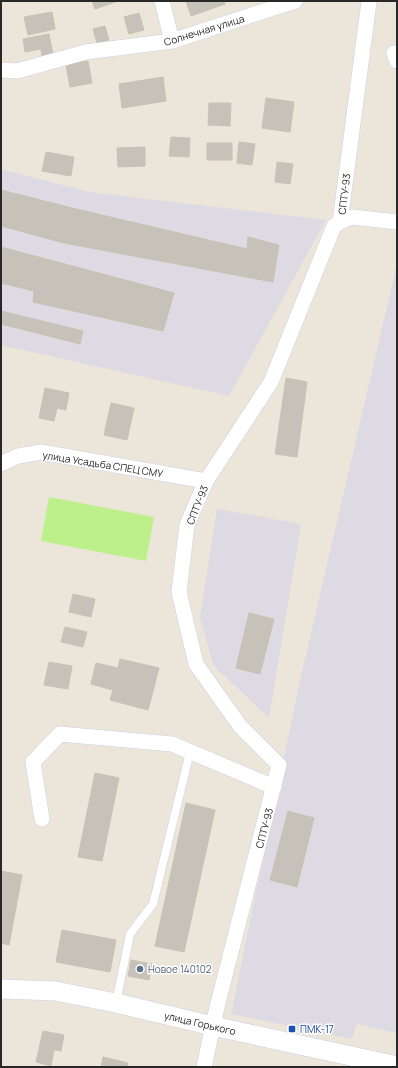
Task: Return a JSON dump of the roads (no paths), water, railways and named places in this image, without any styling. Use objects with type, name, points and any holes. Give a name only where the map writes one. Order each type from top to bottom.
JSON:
[{"type":"street","points":[[162,1],[172,41]]},
{"type":"street","name":"Солнечная улица","points":[[1,70],[17,71],[86,52],[172,41],[295,1]]},
{"type":"street","name":"СПТУ-93","points":[[204,1067],[279,765],[240,726],[196,664],[178,592],[188,525],[206,481],[271,382],[334,226],[340,222],[367,1]]},
{"type":"street","points":[[340,222],[352,218],[397,222]]},
{"type":"street","name":"улица Усадьба СПЕЦ СМУ","points":[[2,462],[18,456],[41,452],[206,481]]},
{"type":"street","points":[[42,820],[33,762],[60,734],[172,744],[274,787]]},
{"type":"street","name":"улица Горького","points":[[2,989],[55,991],[397,1066]]},
{"type":"lane","points":[[116,1004],[130,934],[153,904],[190,752]]},
{"type":"place","name":"Новое 140102","points":[[140,969]]},
{"type":"place","name":"ПМК-17","points":[[292,1029]]}]
